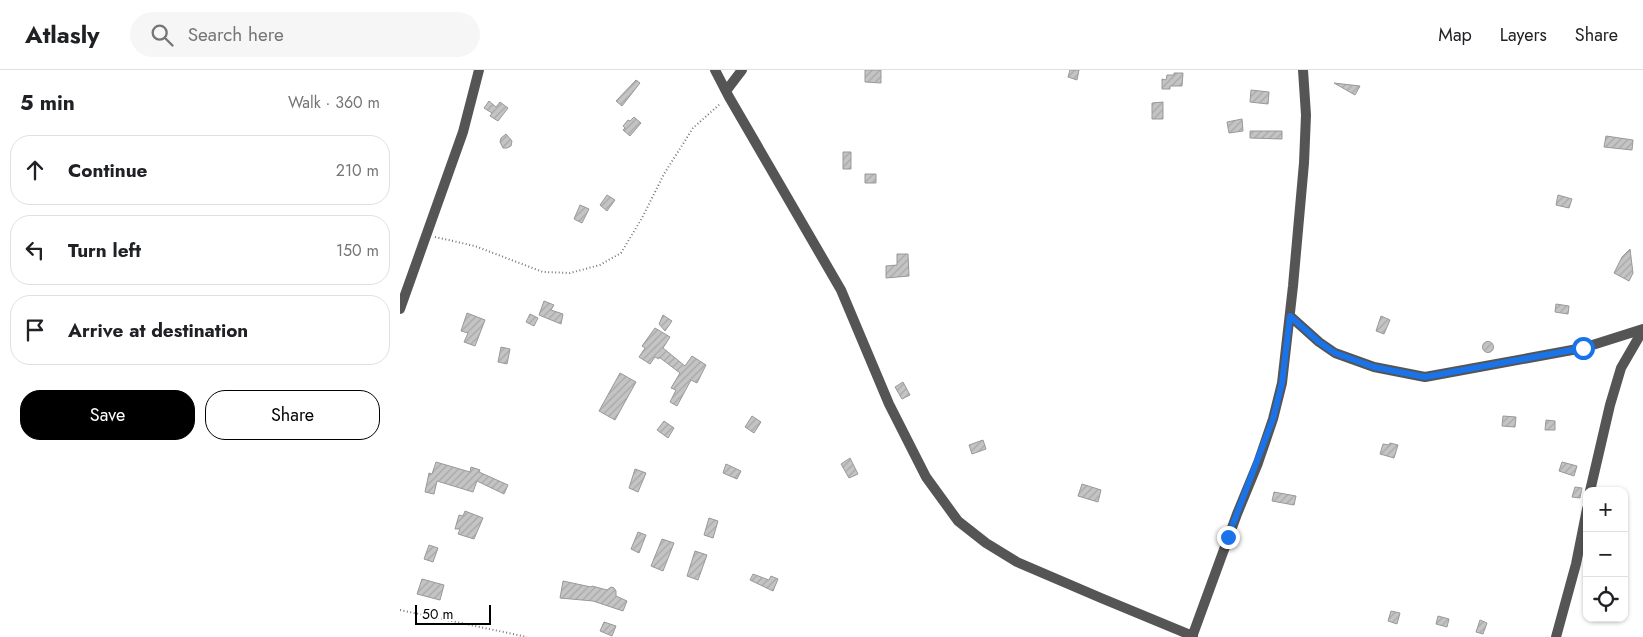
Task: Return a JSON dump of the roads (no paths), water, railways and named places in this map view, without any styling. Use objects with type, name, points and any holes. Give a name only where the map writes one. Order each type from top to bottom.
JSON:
[{"type":"street","points":[[400,309],[462,132],[479,70]]},
{"type":"street","points":[[715,70],[727,94],[841,290],[889,404],[926,477],[958,521],[986,543],[1017,562],[1192,636],[1273,419],[1282,383],[1304,163],[1306,115],[1303,70]]},
{"type":"street","points":[[727,94],[742,70]]},
{"type":"street","points":[[1290,316],[1313,337],[1335,353],[1374,367],[1425,377],[1583,348],[1643,330]]},
{"type":"street","points":[[1591,487],[1620,368],[1643,330]]},
{"type":"street","points":[[1556,637],[1576,564],[1583,529]]}]
